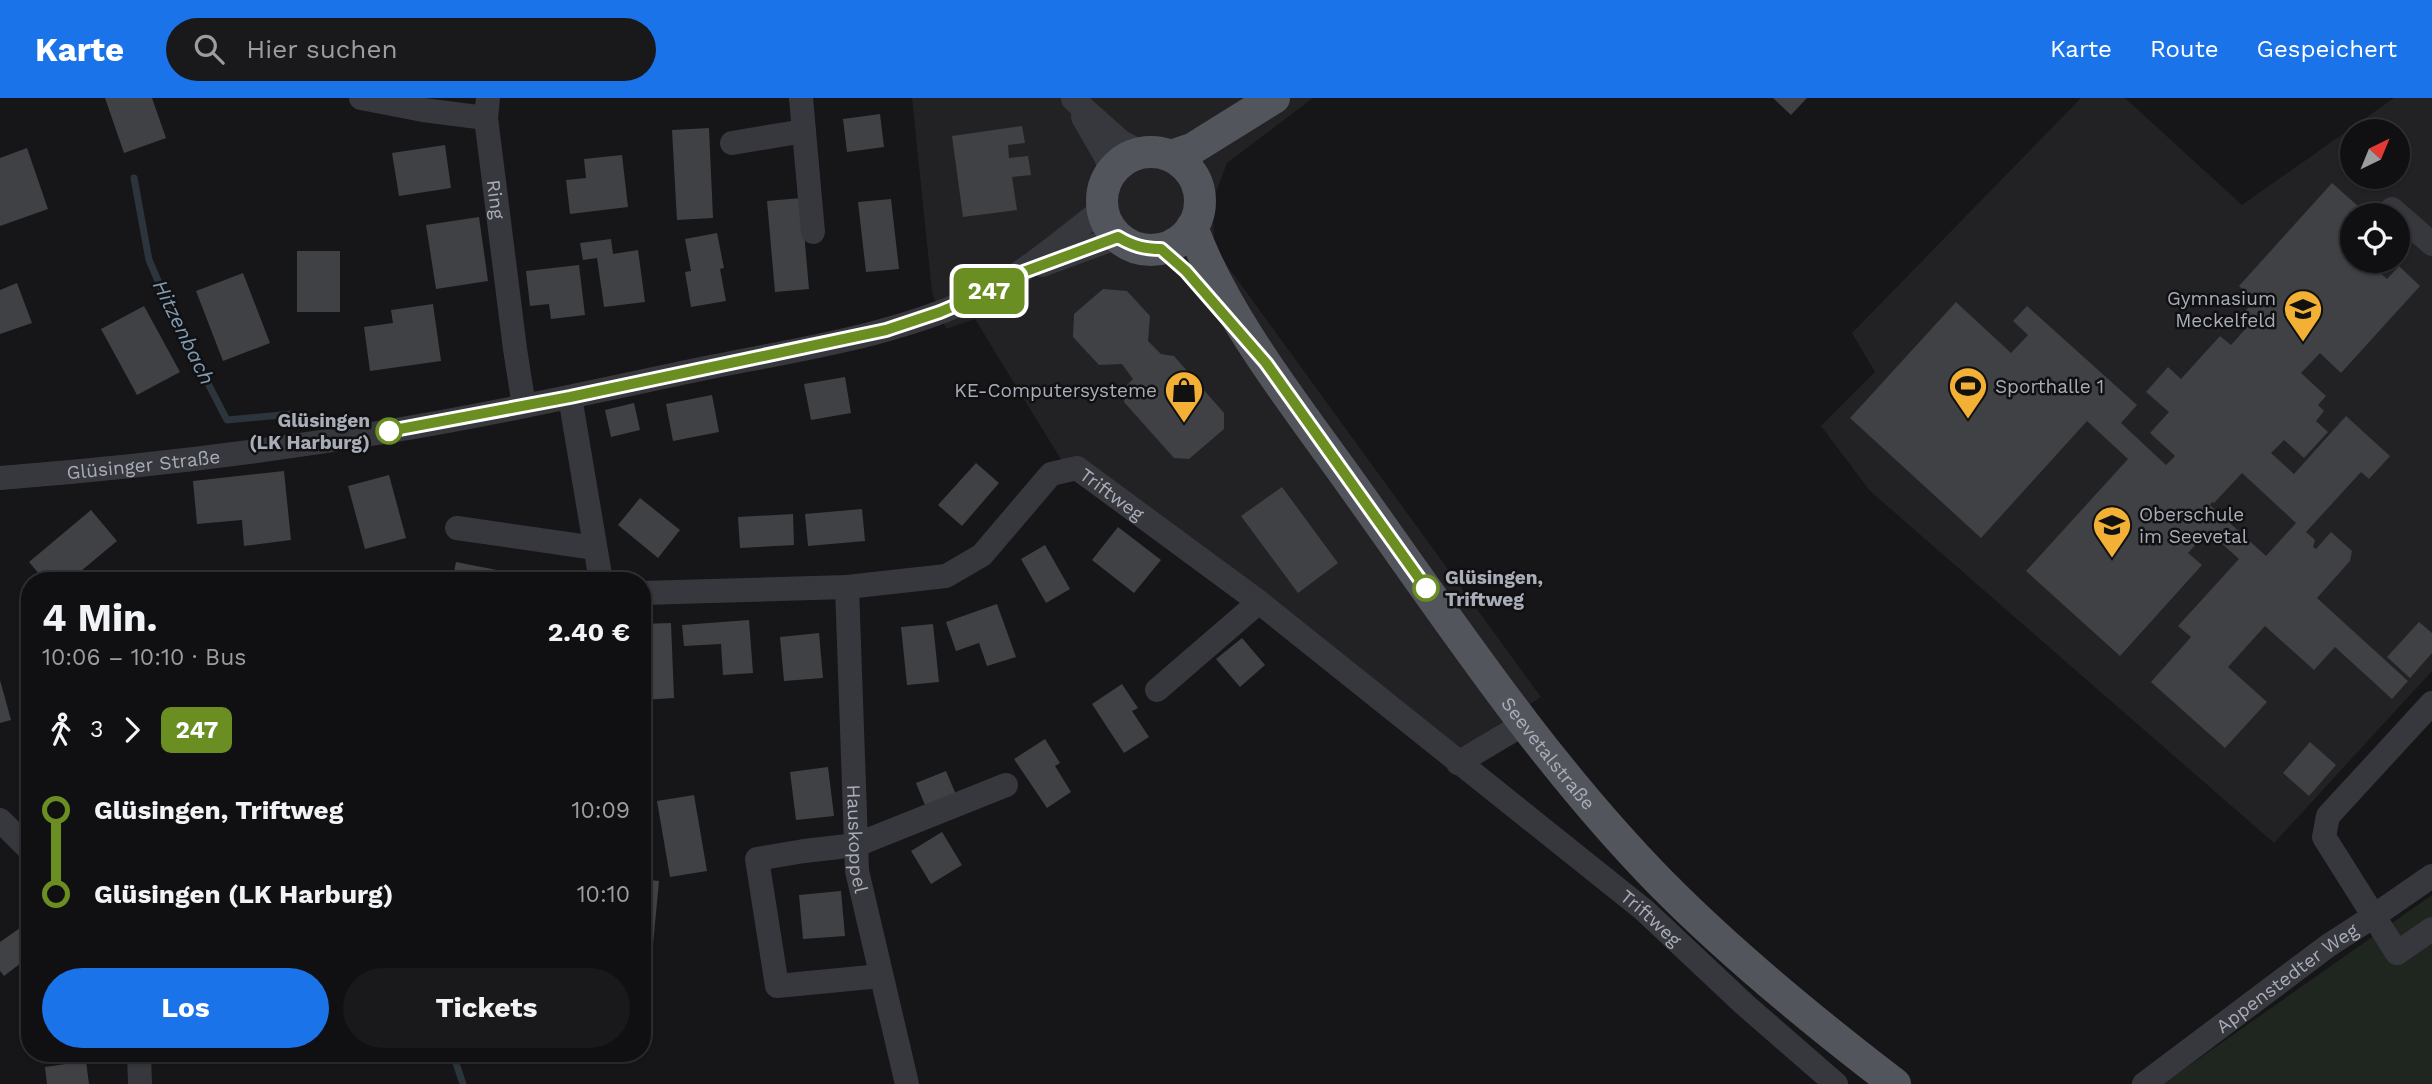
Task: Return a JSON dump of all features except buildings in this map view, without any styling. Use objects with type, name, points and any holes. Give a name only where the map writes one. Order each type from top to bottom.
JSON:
[{"type":"main road","points":[[1156,155],[1182,163],[1197,183],[1200,198],[1199,213],[1192,227],[1184,237],[1161,249],[1138,247],[1118,237],[1108,224],[1102,196],[1111,172],[1119,163],[1156,155],[1192,149],[1274,98]]},
{"type":"main road","points":[[1197,183],[1210,163],[1274,98]]},
{"type":"main road","name":"Seevetalstraße","points":[[1192,227],[1205,262],[1266,363],[1525,723],[1576,788],[1661,883],[1759,973],[1895,1084]]},
{"type":"main road","name":"Seevetalstraße","points":[[1161,249],[1186,271],[1266,363]]},
{"type":"street","name":"Ring","points":[[361,98],[423,110],[487,108],[514,349],[524,406]]},
{"type":"street","points":[[801,98],[813,232]]},
{"type":"street","points":[[1073,99],[1120,141],[1156,155]]},
{"type":"street","points":[[1073,99],[1106,157],[1111,172]]},
{"type":"street","points":[[732,143],[804,131]]},
{"type":"street","name":"Glüsinger Straße","points":[[0,478],[102,470],[386,432],[570,397],[886,330],[985,293],[1018,274],[1103,209]]},
{"type":"street","points":[[2410,225],[2432,244]]},
{"type":"street","name":"Glüsinger Straße","points":[[1018,274],[1118,237]]},
{"type":"street","points":[[570,397],[599,572]]},
{"type":"street","name":"Triftweg","points":[[651,593],[847,587],[946,576],[982,555],[1051,474],[1077,468],[1259,602],[1644,910],[1744,1004],[1836,1084]]},
{"type":"street","points":[[457,528],[595,548]]},
{"type":"street","name":"Hauskoppel","points":[[847,587],[857,871],[907,1084]]},
{"type":"street","points":[[1157,690],[1259,602]]},
{"type":"street","points":[[2432,703],[2328,816],[2324,836],[2397,953],[2432,929]]},
{"type":"street","points":[[1458,763],[1525,723]]},
{"type":"street","points":[[881,975],[777,986],[757,859],[856,845],[1006,785]]},
{"type":"street","points":[[0,820],[21,841]]},
{"type":"street","name":"Appenstedter Weg","points":[[2144,1084],[2329,944],[2432,876]]},
{"type":"street","points":[[139,1062],[140,1084]]},
{"type":"shaded area","points":[[912,98],[1313,98],[1227,163],[1212,203],[1215,249],[1541,697],[1443,763],[1314,658],[1073,479],[975,319],[946,329],[932,292]]},
{"type":"shaded area","points":[[2081,98],[2125,98],[2242,205],[2340,136],[2340,189],[2410,189],[2410,119],[2364,119],[2394,98],[2432,98],[2432,671],[2274,843],[1870,491],[1821,426],[1875,372],[1852,333]]},
{"type":"shaded area","points":[[2432,895],[2432,1084],[2163,1084]]},
{"type":"waterway","name":"Hitzenbach","points":[[134,178],[149,260],[175,320],[227,420],[292,414]]},
{"type":"waterway","name":"Hitzenbach","points":[[456,1062],[463,1084]]},
{"type":"bus line","name":"247","points":[[389,431],[570,397],[886,330],[940,312],[985,293],[1018,274],[1118,237],[1131,245],[1161,249],[1186,271],[1266,363],[1426,588]]},
{"type":"place","name":"Gymnasium Meckelfeld","points":[[2303,343]]},
{"type":"place","name":"Sporthalle 1","points":[[1968,420]]},
{"type":"place","name":"KE-Computersysteme","points":[[1184,424]]},
{"type":"place","name":"Glüsingen (LK Harburg)","points":[[389,431]]},
{"type":"place","name":"Oberschule im Seevetal","points":[[2112,559]]},
{"type":"place","name":"Glüsingen, Triftweg","points":[[1426,588]]}]
